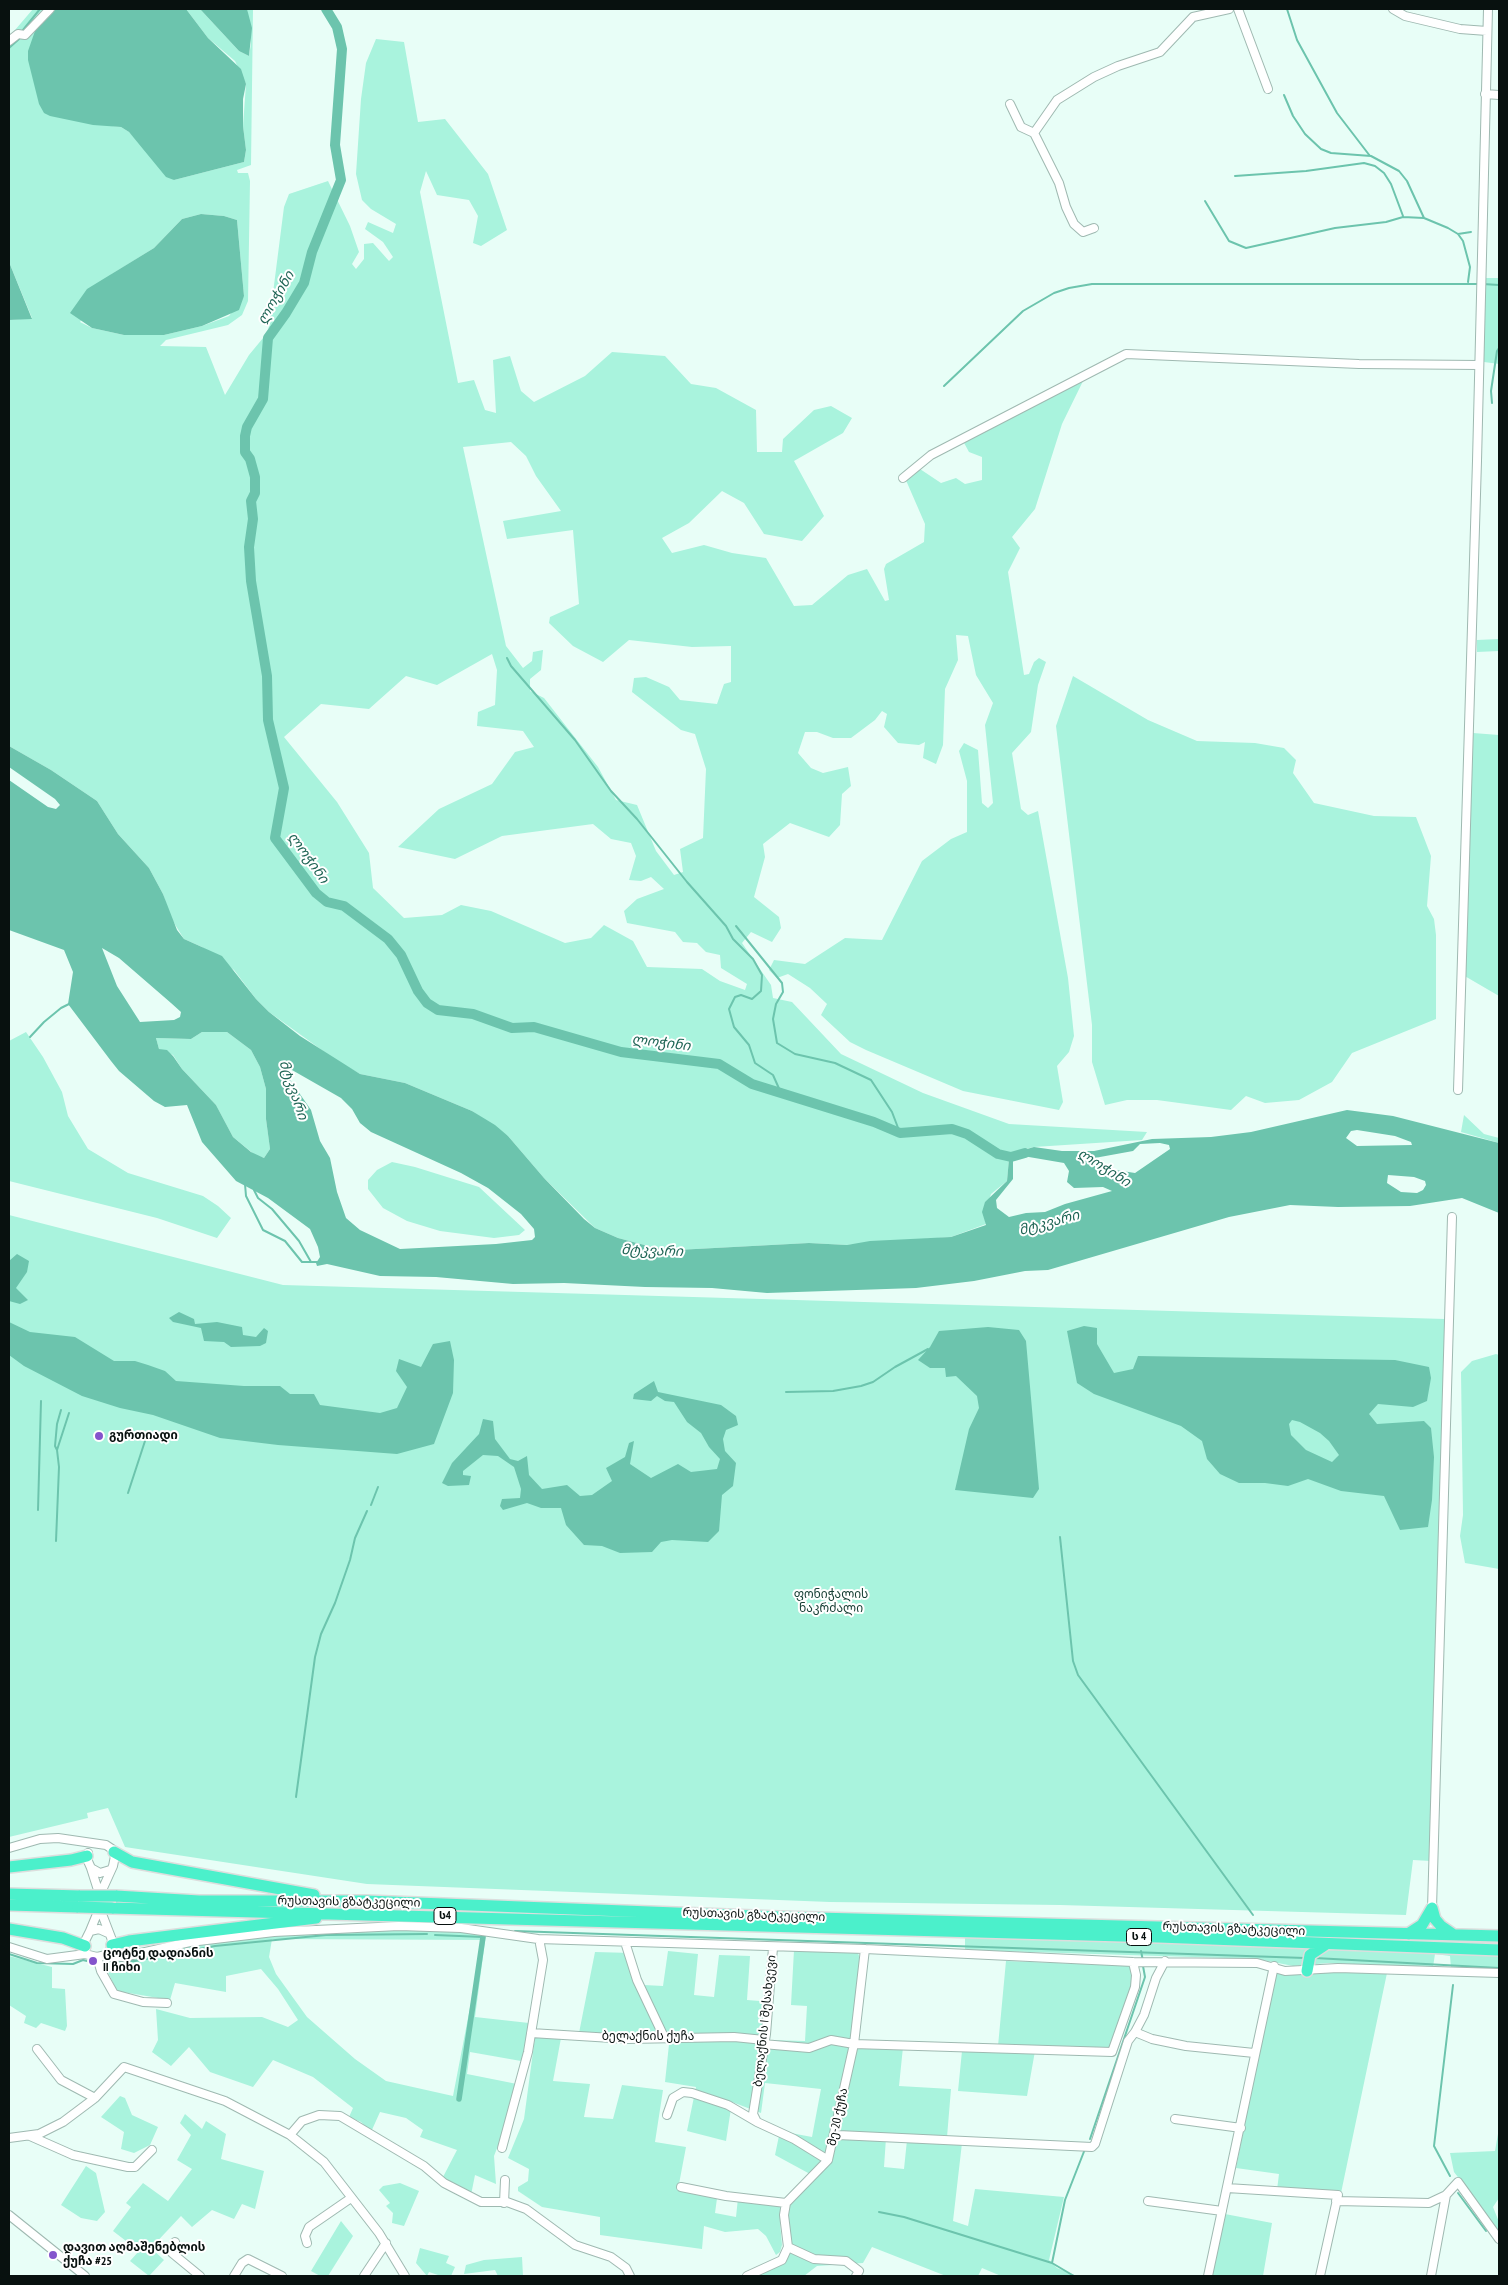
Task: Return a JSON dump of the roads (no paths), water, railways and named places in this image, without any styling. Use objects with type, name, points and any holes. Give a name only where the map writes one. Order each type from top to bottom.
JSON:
[{"type":"highway","points":[[114,1852],[132,1862],[298,1893],[366,1901]]},
{"type":"highway","points":[[9,1867],[71,1860],[87,1855]]},
{"type":"highway","name":"რუსთავის გზატკეცილი","points":[[9,1894],[79,1902],[112,1908],[1499,1936]]},
{"type":"highway","name":"რუსთავის გზატკეცილი","points":[[9,1905],[79,1902],[116,1896],[199,1901],[366,1901],[779,1922],[1296,1944],[1499,1950]]},
{"type":"highway","points":[[1407,1934],[1422,1925],[1432,1908]]},
{"type":"highway","points":[[1432,1908],[1440,1926],[1454,1935]]},
{"type":"highway","points":[[112,1947],[207,1931],[369,1914]]},
{"type":"highway","points":[[9,1930],[63,1938],[92,1952]]},
{"type":"highway","points":[[1296,1944],[1308,1964],[1325,1945]]},
{"type":"street","points":[[9,41],[18,34],[25,34],[50,9]]},
{"type":"street","points":[[1034,133],[1057,100],[1094,77],[1118,66],[1160,52],[1193,17],[1228,9]]},
{"type":"street","points":[[1238,9],[1268,89]]},
{"type":"street","points":[[1393,9],[1405,16],[1460,29],[1487,31]]},
{"type":"street","points":[[1458,1090],[1488,9]]},
{"type":"street","points":[[1486,94],[1499,95]]},
{"type":"street","points":[[1010,104],[1021,128],[1034,133],[1060,183],[1066,207],[1074,224],[1082,232],[1094,228]]},
{"type":"street","points":[[903,478],[931,455],[1126,354],[1359,364],[1479,365]]},
{"type":"street","points":[[1432,1908],[1452,1217]]},
{"type":"street","points":[[9,1848],[40,1838],[106,1845],[114,1852],[115,1861],[103,1888],[102,1914],[112,1947],[123,1958]]},
{"type":"street","points":[[70,1840],[82,1847],[87,1855],[98,1890],[97,1914],[90,1931],[86,1935],[101,1971],[114,1994],[144,2002],[167,2003]]},
{"type":"street","points":[[87,1855],[97,1845]]},
{"type":"street","points":[[91,1868],[100,1873],[110,1870]]},
{"type":"street","points":[[92,1952],[123,1958],[190,1942],[274,1932],[362,1926],[461,1928],[538,1939],[772,1948],[865,1949],[1136,1962],[1257,1963],[1274,1966],[1285,1971],[1308,1964],[1338,1968],[1499,1973]]},
{"type":"street","points":[[90,1931],[99,1929],[108,1932]]},
{"type":"street","points":[[625,1942],[637,1980],[664,2037]]},
{"type":"street","points":[[502,2148],[512,2116],[531,2033],[543,1960],[540,1944]]},
{"type":"street","points":[[9,1948],[47,1959],[67,1958],[112,1947]]},
{"type":"street","name":"ბელაქნის I შესახვევი","points":[[757,2122],[753,2114],[764,2042],[772,1948]]},
{"type":"street","name":"მე-20 ქუჩა","points":[[786,2203],[828,2160],[854,2044],[865,1949]]},
{"type":"street","points":[[834,2138],[838,2135],[1092,2147],[1095,2144],[1128,2042],[1136,2032],[1144,2015],[1156,1978],[1165,1961]]},
{"type":"street","name":"ბელაქნის ქუჩა","points":[[531,2033],[628,2039],[734,2037],[808,2048],[831,2040],[854,2044],[1112,2052],[1135,1987],[1136,1962]]},
{"type":"street","points":[[1208,2276],[1274,1966]]},
{"type":"street","points":[[1136,2032],[1152,2040],[1254,2053]]},
{"type":"street","points":[[37,2049],[61,2080],[95,2098]]},
{"type":"street","points":[[9,2138],[39,2134],[63,2122],[95,2098],[124,2067],[225,2101],[290,2135],[324,2162],[386,2243],[405,2276]]},
{"type":"street","points":[[667,2115],[674,2098],[683,2092],[728,2105],[757,2122],[794,2139],[828,2160]]},
{"type":"street","points":[[290,2135],[302,2121],[319,2115],[340,2116],[424,2166],[444,2183],[481,2202],[516,2204],[526,2209],[575,2245],[611,2257],[626,2268],[630,2276]]},
{"type":"street","points":[[1175,2120],[1241,2128]]},
{"type":"street","points":[[30,2136],[73,2155],[128,2167],[135,2166],[152,2150]]},
{"type":"street","points":[[504,2203],[505,2180]]},
{"type":"street","points":[[1336,2201],[1429,2203],[1446,2195],[1458,2182],[1499,2239]]},
{"type":"street","points":[[682,2187],[726,2196],[786,2203],[784,2215],[788,2246],[782,2260],[747,2276]]},
{"type":"street","points":[[1227,2188],[1338,2195],[1320,2276]]},
{"type":"street","points":[[1431,2276],[1446,2195]]},
{"type":"street","points":[[307,2243],[305,2236],[309,2227],[351,2198]]},
{"type":"street","points":[[1148,2201],[1222,2211]]},
{"type":"street","points":[[9,2215],[85,2276]]},
{"type":"street","points":[[175,2242],[172,2253],[200,2276]]},
{"type":"street","points":[[364,2276],[386,2243]]},
{"type":"street","points":[[788,2246],[814,2259],[846,2261],[859,2271],[856,2276]]},
{"type":"street","points":[[234,2276],[242,2263],[248,2260],[282,2276]]},
{"type":"water","points":[[56,9],[186,9],[208,38],[241,69],[246,84],[243,99],[243,126],[246,150],[244,162],[174,180],[166,177],[129,132],[121,127],[93,125],[44,113],[39,104],[28,60],[28,51],[35,31]]},
{"type":"water","points":[[200,9],[247,9],[252,28],[249,56],[239,51]]},
{"type":"water","points":[[201,214],[224,216],[237,220],[244,296],[239,310],[202,326],[164,335],[124,335],[92,328],[70,313],[87,289],[154,248],[182,219]]},
{"type":"water","points":[[9,262],[32,319],[9,320]]},
{"type":"water","name":"მტკვარი","points":[[9,746],[51,770],[97,801],[118,834],[149,868],[163,894],[177,930],[184,939],[222,956],[256,999],[269,1012],[300,1036],[360,1074],[405,1083],[472,1111],[495,1125],[508,1136],[544,1178],[584,1219],[595,1228],[618,1238],[652,1247],[677,1250],[809,1243],[847,1245],[870,1241],[951,1237],[986,1225],[982,1212],[985,1202],[1007,1181],[1009,1159],[1027,1149],[1034,1147],[1062,1151],[1094,1151],[1152,1139],[1211,1137],[1251,1132],[1347,1110],[1393,1116],[1499,1143],[1499,1213],[1462,1198],[1410,1206],[1338,1207],[1290,1205],[1229,1217],[1048,1270],[1025,1271],[974,1281],[916,1288],[767,1293],[712,1288],[564,1283],[513,1284],[436,1277],[380,1276],[327,1264],[317,1266],[316,1263],[320,1257],[310,1229],[268,1198],[236,1181],[202,1142],[187,1105],[165,1107],[154,1101],[119,1071],[68,1004],[73,972],[64,950],[9,930],[9,780],[48,807],[56,809],[60,805],[55,799],[9,767]],"holes":[[[102,948],[119,958],[171,1003],[181,1012],[180,1017],[174,1020],[140,1022],[117,986]],[[202,1032],[227,1032],[251,1050],[260,1067],[266,1089],[266,1119],[270,1149],[264,1158],[251,1152],[233,1137],[216,1105],[167,1050],[159,1049],[156,1038],[191,1039]],[[285,1066],[341,1098],[352,1109],[360,1123],[371,1132],[461,1173],[488,1188],[521,1214],[534,1229],[535,1237],[532,1240],[496,1244],[400,1249],[360,1230],[346,1218],[337,1192],[330,1158],[320,1141],[311,1110],[284,1071]],[[1357,1130],[1395,1136],[1411,1142],[1412,1145],[1357,1146],[1346,1138],[1351,1131]],[[1160,1143],[1169,1145],[1170,1149],[1135,1173],[1103,1168],[1089,1159],[1133,1151],[1140,1144]],[[1023,1156],[1064,1163],[1069,1171],[1067,1182],[1074,1188],[1103,1187],[1112,1191],[1065,1204],[1045,1212],[1026,1213],[1009,1217],[997,1208],[996,1200],[1013,1179],[1013,1160]],[[1388,1175],[1414,1177],[1425,1181],[1426,1185],[1423,1190],[1417,1193],[1401,1192],[1387,1183]]]},
{"type":"water","points":[[17,1254],[29,1261],[27,1272],[16,1288],[28,1300],[20,1304],[9,1301],[9,1261]]},
{"type":"water","points":[[179,1312],[194,1319],[195,1324],[217,1322],[242,1327],[243,1335],[256,1337],[264,1328],[268,1331],[266,1343],[260,1346],[231,1347],[224,1342],[204,1341],[201,1328],[173,1322],[169,1318]]},
{"type":"water","points":[[9,1322],[30,1332],[75,1337],[114,1361],[135,1361],[148,1365],[165,1371],[176,1381],[244,1386],[280,1386],[290,1394],[314,1394],[320,1405],[380,1413],[397,1408],[407,1387],[396,1371],[399,1359],[421,1367],[433,1344],[450,1341],[454,1360],[453,1393],[434,1444],[397,1454],[278,1445],[220,1438],[153,1415],[120,1408],[82,1396],[24,1366],[9,1355]]},
{"type":"water","points":[[1084,1326],[1097,1328],[1097,1344],[1114,1373],[1133,1369],[1138,1356],[1395,1360],[1429,1367],[1431,1378],[1427,1401],[1413,1407],[1378,1404],[1369,1414],[1377,1424],[1424,1421],[1431,1428],[1434,1457],[1432,1500],[1428,1527],[1400,1530],[1384,1496],[1341,1491],[1308,1479],[1288,1486],[1265,1483],[1239,1483],[1220,1474],[1207,1459],[1202,1441],[1181,1426],[1094,1394],[1077,1383],[1067,1331]],"holes":[[[1292,1420],[1300,1422],[1320,1433],[1329,1441],[1339,1455],[1332,1462],[1306,1450],[1291,1435],[1289,1424]]]},
{"type":"water","points":[[988,1327],[1019,1330],[1026,1341],[1039,1489],[1033,1498],[955,1490],[969,1429],[979,1408],[977,1396],[956,1376],[946,1377],[945,1368],[930,1368],[918,1360],[930,1347],[939,1331]]},
{"type":"water","points":[[654,1381],[658,1392],[721,1405],[736,1416],[738,1425],[726,1430],[723,1439],[725,1451],[736,1463],[733,1486],[722,1495],[719,1531],[708,1542],[672,1540],[661,1542],[652,1552],[620,1553],[602,1546],[584,1545],[566,1525],[561,1508],[541,1508],[527,1503],[503,1510],[500,1506],[502,1499],[520,1498],[521,1489],[514,1467],[498,1456],[483,1455],[463,1471],[463,1475],[471,1476],[469,1485],[448,1486],[442,1483],[452,1463],[479,1434],[483,1419],[493,1421],[495,1439],[510,1459],[518,1461],[527,1456],[529,1475],[542,1489],[567,1485],[580,1496],[592,1495],[612,1481],[606,1468],[625,1457],[629,1443],[634,1441],[630,1464],[651,1478],[678,1464],[691,1472],[717,1469],[720,1459],[709,1447],[701,1433],[687,1422],[674,1402],[665,1401],[657,1396],[651,1401],[633,1399],[634,1394]]},
{"type":"waterway","points":[[23,30],[40,9]]},
{"type":"waterway","name":"ლოჭინი","points":[[326,9],[337,27],[342,49],[335,145],[341,180],[312,252],[304,283],[268,338],[263,399],[247,427],[245,436],[245,452],[250,459],[255,477],[255,493],[251,501],[253,519],[249,547],[251,581],[267,676],[268,720],[284,788],[275,838],[316,893],[327,902],[344,906],[388,939],[401,955],[418,991],[427,1003],[438,1010],[473,1014],[512,1028],[534,1027],[621,1052],[719,1064],[752,1084],[874,1122],[900,1133],[952,1129],[967,1134],[998,1154],[1011,1157],[1025,1153]]},
{"type":"waterway","points":[[1287,9],[1297,40],[1337,113],[1370,156]]},
{"type":"waterway","points":[[9,48],[19,39]]},
{"type":"waterway","points":[[1284,95],[1293,116],[1305,134],[1321,149],[1331,153],[1371,156],[1399,171],[1407,181],[1424,218]]},
{"type":"waterway","points":[[1235,176],[1306,171],[1364,163],[1375,166],[1384,173],[1391,184],[1403,216]]},
{"type":"waterway","points":[[1205,201],[1229,241],[1246,248],[1335,228],[1386,222],[1403,217],[1424,218],[1448,228],[1458,234],[1463,241],[1470,267],[1468,282]]},
{"type":"waterway","points":[[1458,234],[1471,232]]},
{"type":"waterway","points":[[944,386],[1023,311],[1054,293],[1069,288],[1092,284],[1478,284]]},
{"type":"waterway","points":[[1483,284],[1499,285]]},
{"type":"waterway","points":[[1492,403],[1491,391],[1499,348]]},
{"type":"waterway","points":[[507,658],[511,666],[575,740],[611,791],[637,819],[687,882],[726,926],[733,939],[753,959],[762,975],[761,991],[752,999],[741,995],[735,997],[729,1009],[734,1027],[749,1045],[755,1063],[773,1075],[781,1093]]},
{"type":"waterway","points":[[736,926],[782,983],[783,992],[776,1004],[773,1019],[777,1043],[795,1054],[835,1063],[871,1080],[892,1112],[900,1133]]},
{"type":"waterway","points":[[30,1037],[44,1022],[69,1004]]},
{"type":"waterway","points":[[245,1184],[246,1196],[263,1230],[285,1241],[302,1262],[318,1262]]},
{"type":"waterway","points":[[254,1190],[258,1198],[272,1209],[299,1241],[311,1262]]},
{"type":"waterway","points":[[786,1392],[833,1391],[861,1386],[873,1382],[895,1367],[928,1349]]},
{"type":"waterway","points":[[38,1510],[41,1401]]},
{"type":"waterway","points":[[57,1450],[55,1446],[57,1424],[61,1410]]},
{"type":"waterway","points":[[56,1541],[59,1467],[57,1450],[69,1413]]},
{"type":"waterway","points":[[128,1493],[145,1441]]},
{"type":"waterway","points":[[371,1505],[378,1487]]},
{"type":"waterway","points":[[296,1797],[315,1657],[321,1634],[335,1603],[350,1560],[355,1538],[367,1511]]},
{"type":"waterway","points":[[1060,1537],[1073,1661],[1078,1675],[1253,1915]]},
{"type":"waterway","points":[[515,1931],[1305,1958]]},
{"type":"waterway","points":[[104,1961],[135,1961],[215,1946],[326,1935],[427,1934]]},
{"type":"waterway","points":[[435,1935],[483,1937]]},
{"type":"waterway","points":[[459,2099],[483,1937]]},
{"type":"waterway","points":[[1141,1951],[1143,1961]]},
{"type":"waterway","points":[[9,1954],[37,1963],[73,1964],[83,1960],[95,1963]]},
{"type":"waterway","points":[[1315,1958],[1499,1968]]},
{"type":"waterway","points":[[1090,2139],[1145,1977],[1143,1966]]},
{"type":"waterway","points":[[1450,2176],[1434,2146],[1453,1985]]},
{"type":"waterway","points":[[879,2212],[904,2217],[1052,2263],[1065,2200],[1085,2149]]},
{"type":"waterway","points":[[1458,2193],[1486,2231]]},
{"type":"waterway","points":[[1052,2263],[1074,2276]]},
{"type":"place","name":"გურთიადი","points":[[99,1436]]},
{"type":"place","name":"ცოტნე დადიანის II ჩიხი","points":[[93,1961]]},
{"type":"place","name":"დავით აღმაშენებლის ქუჩა #25","points":[[53,2255]]},
{"type":"park label","name":"ფონიჭალის ნაკრძალი","points":[[831,1602]]}]
